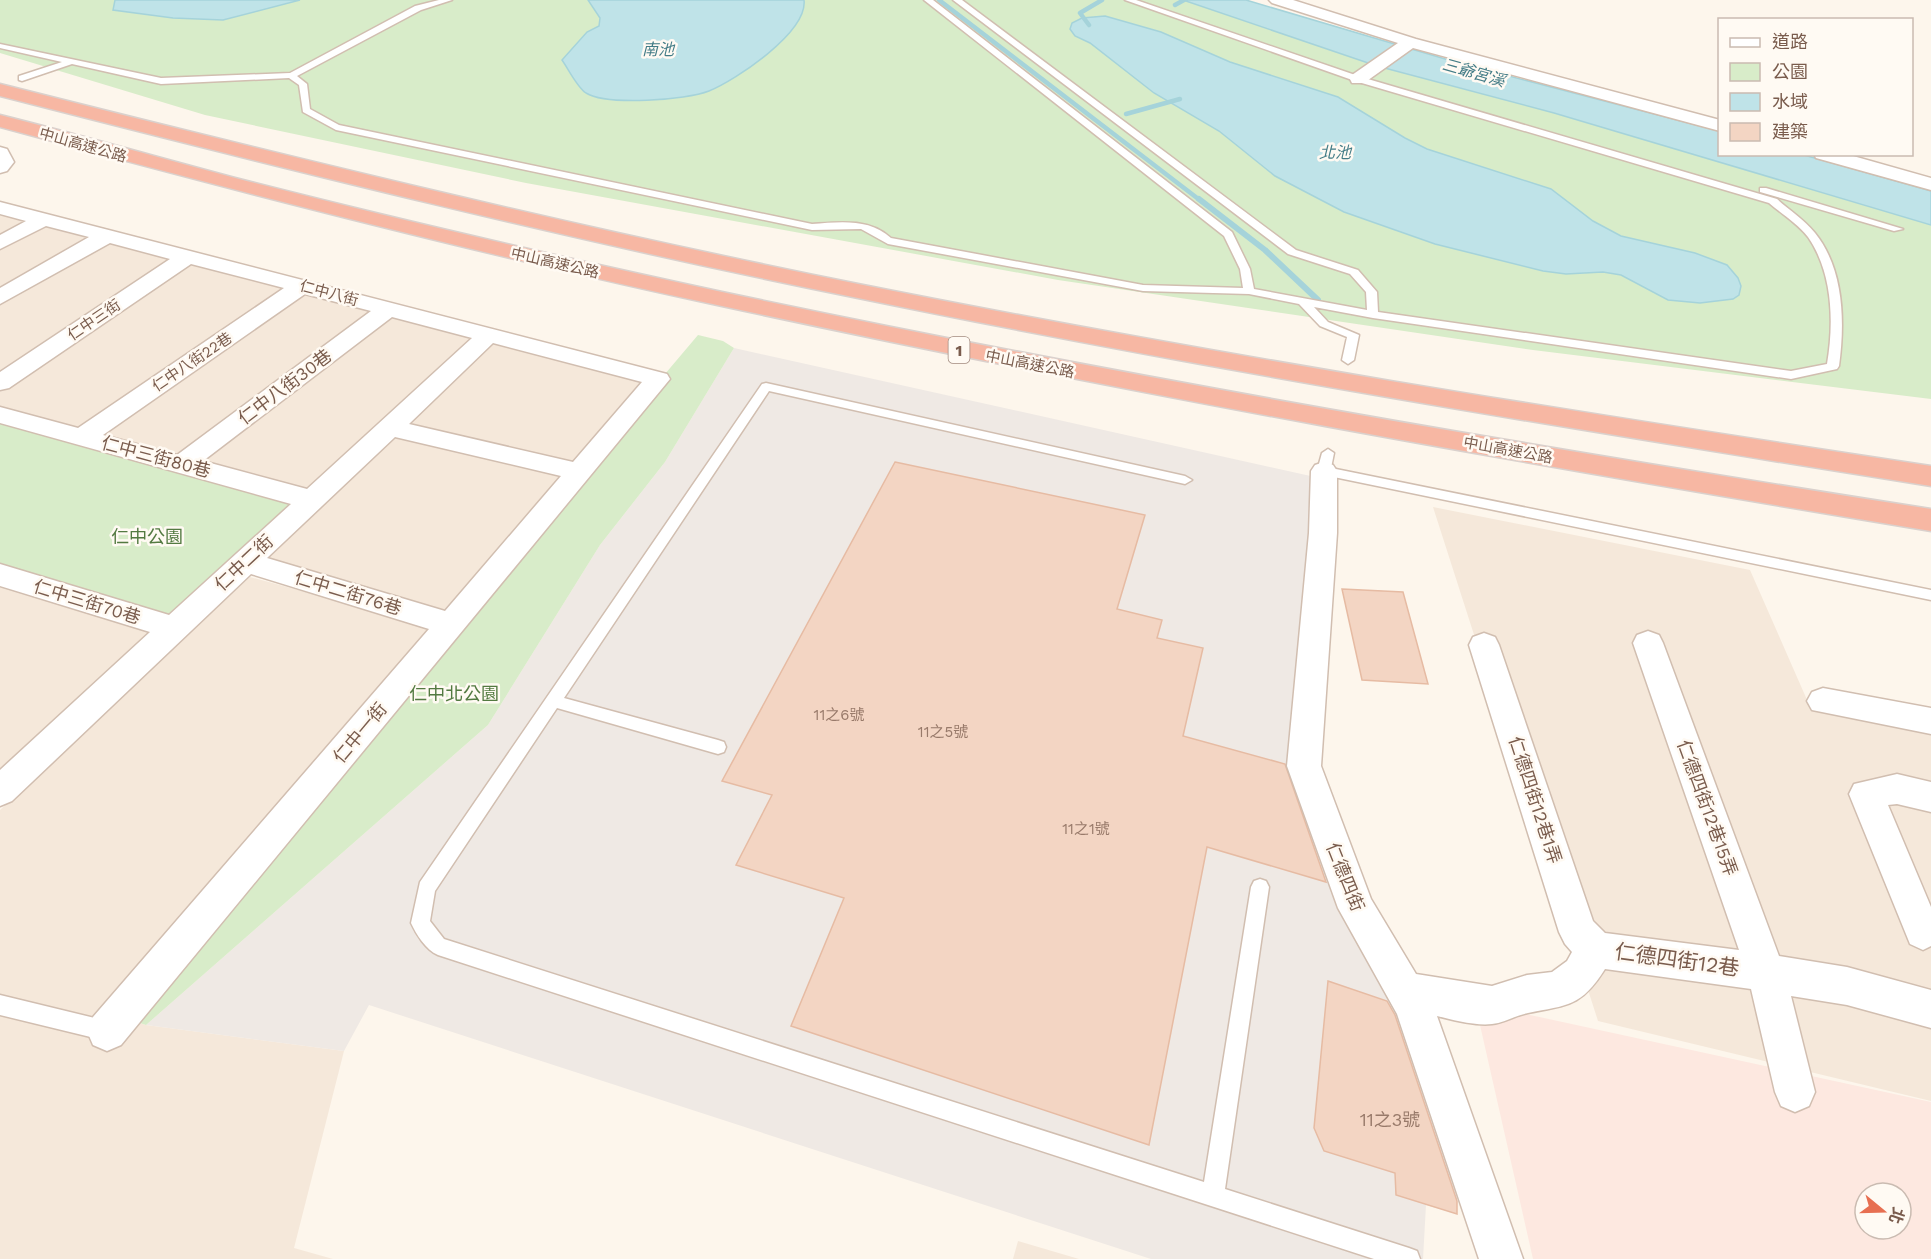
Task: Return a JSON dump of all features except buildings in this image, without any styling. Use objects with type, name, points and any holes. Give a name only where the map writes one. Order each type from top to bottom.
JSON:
[{"type":"highway","name":"中山高速公路","points":[[0,90],[313,170],[567,229],[855,291],[1404,393],[1931,476]]},
{"type":"highway","name":"中山高速公路","points":[[0,121],[285,198],[535,259],[1038,366],[1401,432],[1931,520]]},
{"type":"highway","points":[[1038,366],[1403,452],[1931,543]]},
{"type":"highway","points":[[1404,393],[1574,408],[1931,459]]},
{"type":"street","points":[[1277,0],[1407,43],[1718,126]]},
{"type":"street","points":[[1362,75],[1407,43]]},
{"type":"street","points":[[0,153],[5,162],[0,167]]},
{"type":"street","points":[[1830,156],[1931,184]]},
{"type":"street","name":"仁中八街","points":[[0,208],[658,379]]},
{"type":"street","points":[[0,243],[44,219]]},
{"type":"street","points":[[0,297],[107,236]]},
{"type":"street","name":"仁中三街","points":[[0,383],[187,257]]},
{"type":"street","name":"仁中八街22巷","points":[[82,437],[302,286]]},
{"type":"street","name":"仁中八街30巷","points":[[182,465],[388,309]]},
{"type":"street","name":"仁中二街","points":[[0,791],[489,335]]},
{"type":"street","name":"仁中一街","points":[[107,1031],[658,379]]},
{"type":"street","name":"仁中三街80巷","points":[[0,415],[312,500]]},
{"type":"street","points":[[390,428],[580,472]]},
{"type":"street","name":"仁德四街","points":[[1326,462],[1323,533],[1304,766],[1356,908],[1413,1005],[1502,1259]]},
{"type":"street","name":"仁中二街76巷","points":[[245,562],[451,624]]},
{"type":"street","name":"仁中三街70巷","points":[[0,575],[174,628]]},
{"type":"street","name":"仁德四街12巷15弄","points":[[1648,643],[1766,973],[1795,1092]]},
{"type":"street","name":"仁德四街12巷1弄","points":[[1484,645],[1578,932],[1596,950]]},
{"type":"street","points":[[1823,701],[1931,721]]},
{"type":"street","points":[[1923,932],[1866,794],[1897,789],[1931,797]]},
{"type":"street","name":"仁德四街12巷","points":[[1404,990],[1444,999],[1492,1005],[1527,994],[1559,990],[1580,974],[1596,950],[1687,960],[1847,986],[1931,1009]]},
{"type":"lane","points":[[413,0],[418,8]]},
{"type":"lane","points":[[0,46],[161,81],[268,75],[291,76],[418,8],[448,0]]},
{"type":"lane","points":[[928,0],[1228,234],[1245,269],[1249,291]]},
{"type":"lane","points":[[957,0],[1292,252],[1353,272],[1371,292],[1373,315]]},
{"type":"lane","points":[[291,76],[303,84],[306,110],[336,127],[812,227],[853,224],[879,230],[888,241],[1143,288],[1249,291],[1373,315],[1791,375],[1833,366],[1838,340],[1836,296],[1813,238],[1773,201],[1362,75],[1129,0]]},
{"type":"lane","points":[[1148,0],[1362,75],[1898,229]]},
{"type":"lane","points":[[21,78],[70,62]]},
{"type":"lane","points":[[1302,301],[1324,324],[1353,335],[1348,360]]},
{"type":"lane","points":[[1185,480],[766,387],[426,888],[420,923],[438,946],[1409,1259]]},
{"type":"lane","points":[[1326,462],[1931,595]]},
{"type":"lane","points":[[553,701],[718,747]]},
{"type":"lane","points":[[1213,1196],[1260,887]]},
{"type":"lane","points":[[0,1005],[107,1031]]},
{"type":"shaded area","points":[[0,208],[658,379],[451,624],[245,562],[0,415]]},
{"type":"shaded area","points":[[734,348],[1315,477],[1290,765],[1403,1006],[1457,1178],[1457,1214],[1426,1205],[1423,1259],[1151,1259],[369,1005],[344,1051],[146,1025],[488,725],[600,545],[665,462]]},
{"type":"shaded area","points":[[1433,507],[1750,570],[1811,709],[1931,730],[1931,1101],[1598,1021]]},
{"type":"shaded area","points":[[0,575],[174,628],[0,791]]},
{"type":"shaded area","points":[[250,577],[437,628],[121,1018],[146,1025],[344,1051],[294,1248],[333,1259],[0,1259],[0,810]]},
{"type":"shaded area","points":[[1475,1003],[1931,1102],[1931,1259],[1533,1259]]},
{"type":"shaded area","points":[[1018,1241],[1079,1259],[1013,1259]]},
{"type":"green space","points":[[0,0],[1183,0],[1377,66],[1554,113],[1931,225],[1931,399],[1533,350],[1058,280],[526,183],[205,115],[0,53]]},
{"type":"green space","name":"仁中北公園","points":[[698,335],[723,341],[734,348],[665,462],[600,545],[488,725],[146,1025],[121,1017]]},
{"type":"green space","name":"仁中公園","points":[[0,415],[312,500],[174,628],[0,575]]},
{"type":"water","points":[[115,0],[300,0],[223,20],[173,18],[113,10]]},
{"type":"water","name":"南池","points":[[588,0],[804,0],[802,13],[783,40],[736,77],[698,94],[666,99],[628,100],[596,97],[586,93],[576,83],[562,60],[587,32],[599,26],[600,18]]},
{"type":"water","name":"三爺宮溪","points":[[1183,0],[1246,0],[1452,61],[1718,131],[1718,156],[1808,156],[1931,191],[1931,225],[1554,113],[1377,66]]},
{"type":"water","name":"北池","points":[[1105,16],[1161,32],[1230,62],[1338,97],[1427,149],[1551,189],[1593,221],[1621,236],[1695,253],[1727,265],[1738,278],[1741,286],[1739,295],[1733,299],[1700,303],[1668,300],[1621,275],[1603,272],[1566,274],[1543,271],[1435,244],[1344,212],[1275,176],[1219,131],[1154,93],[1090,43],[1075,36],[1070,29],[1072,23],[1082,18]]},
{"type":"waterway","points":[[939,0],[1201,201]]},
{"type":"waterway","points":[[1089,25],[1080,13],[1102,0]]},
{"type":"waterway","points":[[1175,5],[1184,0]]},
{"type":"waterway","points":[[1126,114],[1180,99]]},
{"type":"waterway","points":[[1199,199],[1265,250],[1318,300]]}]
